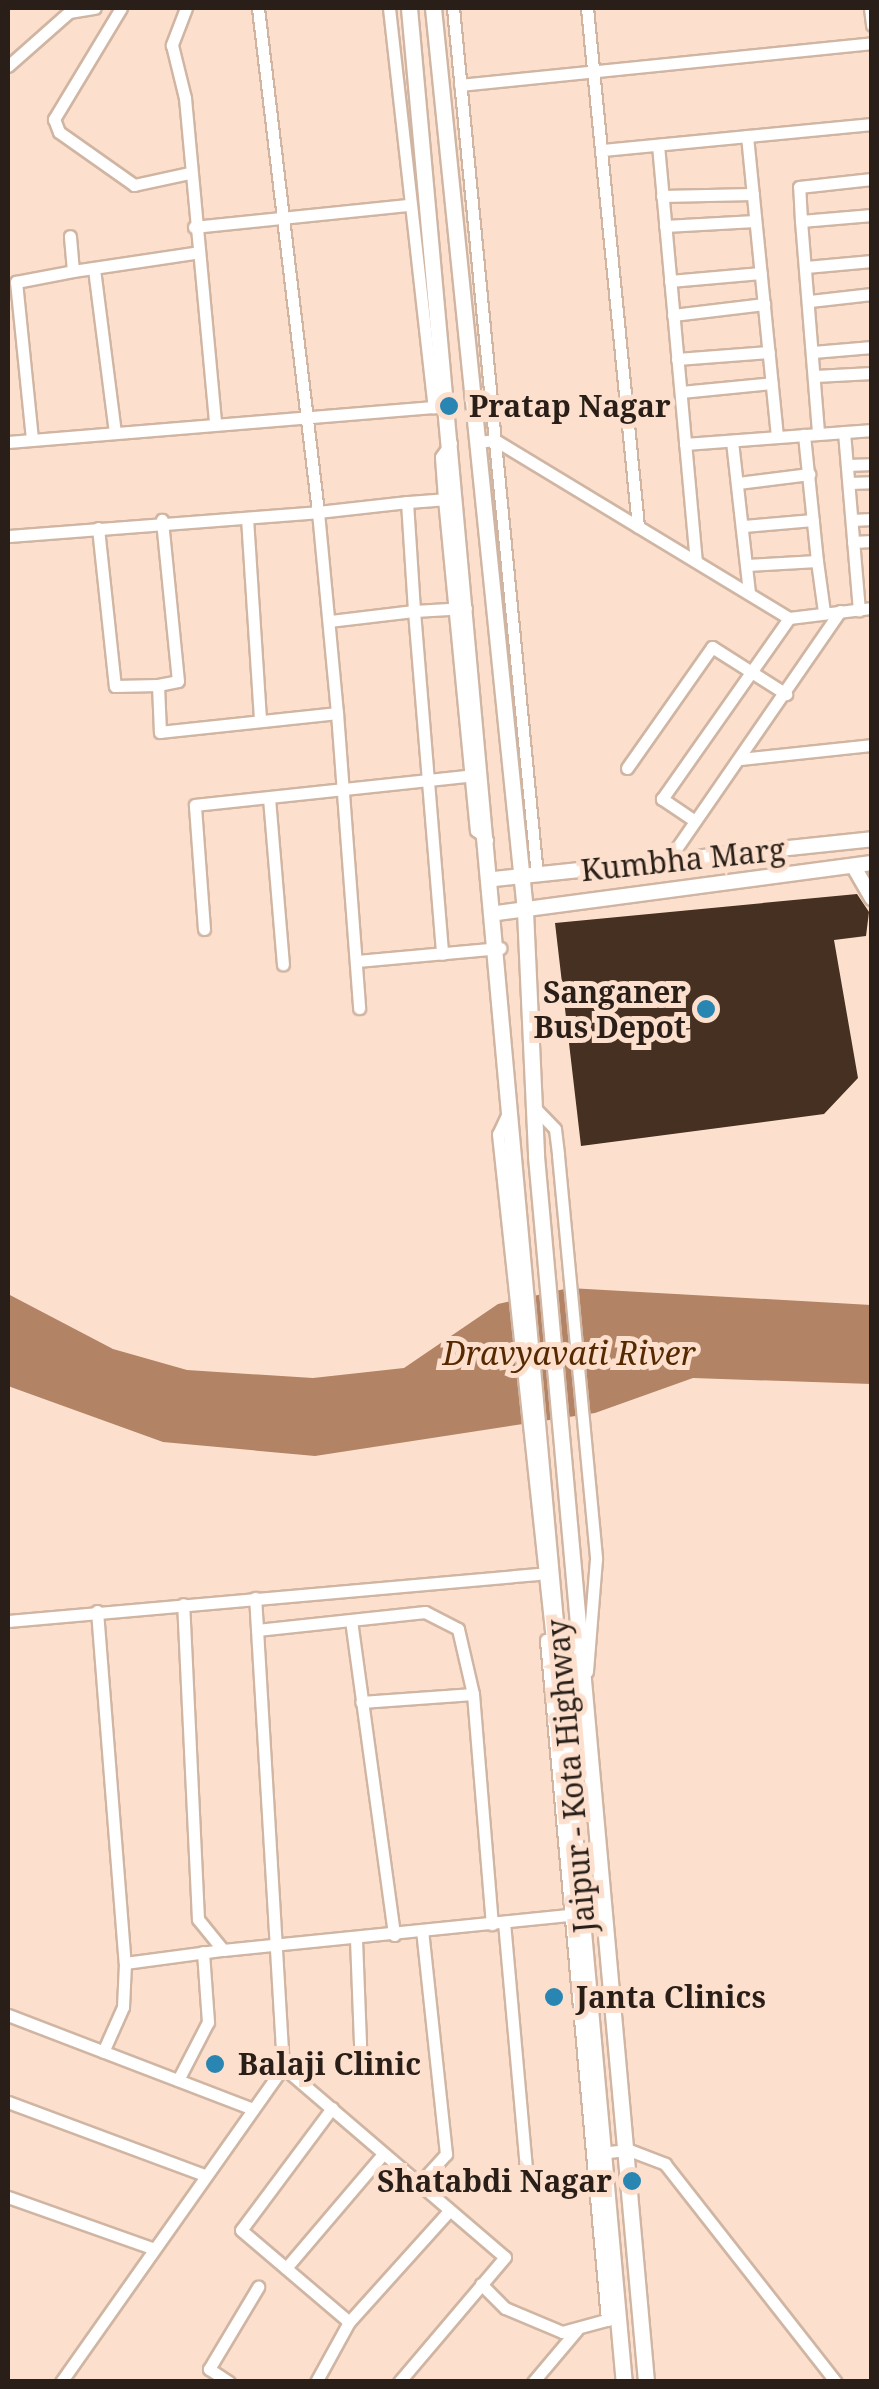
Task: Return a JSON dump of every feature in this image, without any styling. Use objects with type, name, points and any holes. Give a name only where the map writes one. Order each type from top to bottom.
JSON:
[{"type":"highway","name":"Jaipur - Kota Highway","points":[[409,8],[441,407],[453,441],[451,498],[476,774],[494,878],[510,1109],[550,1529],[553,1640],[613,2318],[624,2381]]},
{"type":"highway","points":[[433,8],[524,911],[540,1198],[574,1524],[646,2382]]},
{"type":"main road","name":"Kumbha Marg","points":[[494,878],[872,839]]},
{"type":"main road","name":"Kumbha Marg","points":[[497,913],[872,864]]},
{"type":"main road","points":[[854,866],[872,898]]},
{"type":"street","points":[[8,66],[69,12],[98,8],[118,11],[54,118],[59,132],[134,185],[189,173]]},
{"type":"street","points":[[186,8],[172,45],[215,424]]},
{"type":"street","points":[[258,8],[330,621],[346,791],[359,1008]]},
{"type":"street","points":[[8,442],[441,407],[407,206],[390,8]]},
{"type":"street","points":[[453,8],[537,875]]},
{"type":"street","points":[[587,8],[638,526]]},
{"type":"street","points":[[870,8],[872,25]]},
{"type":"street","points":[[460,85],[595,75],[872,44]]},
{"type":"street","points":[[603,150],[872,124]]},
{"type":"street","points":[[747,136],[778,437]]},
{"type":"street","points":[[658,145],[696,560]]},
{"type":"street","points":[[824,612],[808,474],[814,376],[799,187],[872,180]]},
{"type":"street","points":[[662,196],[753,194]]},
{"type":"street","points":[[194,227],[407,206]]},
{"type":"street","points":[[801,221],[872,215]]},
{"type":"street","points":[[665,226],[756,221]]},
{"type":"street","points":[[70,236],[74,270]]},
{"type":"street","points":[[32,439],[16,282],[194,253]]},
{"type":"street","points":[[806,268],[872,261]]},
{"type":"street","points":[[94,269],[115,432]]},
{"type":"street","points":[[670,281],[761,272]]},
{"type":"street","points":[[810,301],[872,294]]},
{"type":"street","points":[[674,315],[764,304]]},
{"type":"street","points":[[813,352],[872,347]]},
{"type":"street","points":[[678,359],[769,352]]},
{"type":"street","points":[[814,376],[872,373]]},
{"type":"street","points":[[680,392],[772,383]]},
{"type":"street","points":[[685,444],[872,430]]},
{"type":"street","points":[[477,442],[495,440],[789,618],[865,609],[854,542],[844,432]]},
{"type":"street","points":[[732,441],[749,592]]},
{"type":"street","points":[[847,465],[872,464]]},
{"type":"street","points":[[738,483],[808,474]]},
{"type":"street","points":[[849,484],[872,482]]},
{"type":"street","points":[[8,536],[451,498]]},
{"type":"street","points":[[407,502],[442,954]]},
{"type":"street","points":[[247,518],[260,721]]},
{"type":"street","points":[[852,520],[872,519]]},
{"type":"street","points":[[98,528],[116,686],[158,684],[178,681],[162,520]]},
{"type":"street","points":[[744,526],[813,520]]},
{"type":"street","points":[[854,542],[872,541]]},
{"type":"street","points":[[747,566],[817,561]]},
{"type":"street","points":[[330,621],[461,608]]},
{"type":"street","points":[[667,862],[741,760],[840,611]]},
{"type":"street","points":[[695,822],[662,799],[789,618]]},
{"type":"street","points":[[627,768],[712,647],[786,694]]},
{"type":"street","points":[[158,684],[160,732],[337,713]]},
{"type":"street","points":[[741,760],[872,745]]},
{"type":"street","points":[[204,929],[194,805],[476,774]]},
{"type":"street","points":[[269,798],[284,964]]},
{"type":"street","points":[[357,962],[500,948]]},
{"type":"street","points":[[533,1106],[555,1129],[596,1558],[585,1681]]},
{"type":"street","points":[[510,1109],[498,1134],[538,1574],[553,1640]]},
{"type":"street","points":[[8,1621],[538,1574]]},
{"type":"street","points":[[61,2382],[202,2174],[283,2067],[255,1598]]},
{"type":"street","points":[[183,1604],[198,1919],[223,1950]]},
{"type":"street","points":[[97,1611],[125,1963],[123,2007],[103,2052]]},
{"type":"street","points":[[257,1630],[426,1612],[449,1619],[473,1694],[527,2182]]},
{"type":"street","points":[[350,1620],[394,1934]]},
{"type":"street","points":[[361,1702],[473,1694]]},
{"type":"street","points":[[125,1963],[577,1914]]},
{"type":"street","points":[[418,2185],[446,2154],[422,1931]]},
{"type":"street","points":[[356,1939],[361,2068]]},
{"type":"street","points":[[178,2080],[208,2022],[203,1952]]},
{"type":"street","points":[[8,2015],[252,2109]]},
{"type":"street","points":[[283,2067],[505,2257],[399,2382]]},
{"type":"street","points":[[8,2102],[202,2174]]},
{"type":"street","points":[[332,2108],[241,2230],[349,2322]]},
{"type":"street","points":[[598,2153],[629,2150],[666,2164],[836,2382]]},
{"type":"street","points":[[286,2268],[383,2154]]},
{"type":"street","points":[[8,2197],[152,2248]]},
{"type":"street","points":[[316,2382],[349,2322],[448,2212]]},
{"type":"street","points":[[481,2284],[533,2324],[577,2330],[613,2318]]},
{"type":"street","points":[[201,2382],[258,2287]]},
{"type":"street","points":[[532,2382],[577,2330]]},
{"type":"street","points":[[208,2369],[229,2382]]},
{"type":"water","name":"Dravyavati River","points":[[569,1288],[871,1305],[871,1384],[693,1378],[595,1413],[315,1456],[163,1442],[8,1386],[8,1294],[113,1349],[187,1370],[313,1378],[404,1368],[498,1304]]},
{"type":"building","name":"Sanganer Bus Depot","points":[[857,894],[869,912],[866,936],[834,940],[858,1078],[824,1114],[581,1146],[555,923]]},
{"type":"place","name":"Pratap Nagar","points":[[449,406]]},
{"type":"place","name":"Sanganer Bus Depot","points":[[706,1009]]},
{"type":"place","name":"Janta Clinics","points":[[554,1997]]},
{"type":"place","name":"Balaji Clinic","points":[[215,2064]]},
{"type":"place","name":"Shatabdi Nagar","points":[[632,2181]]}]
